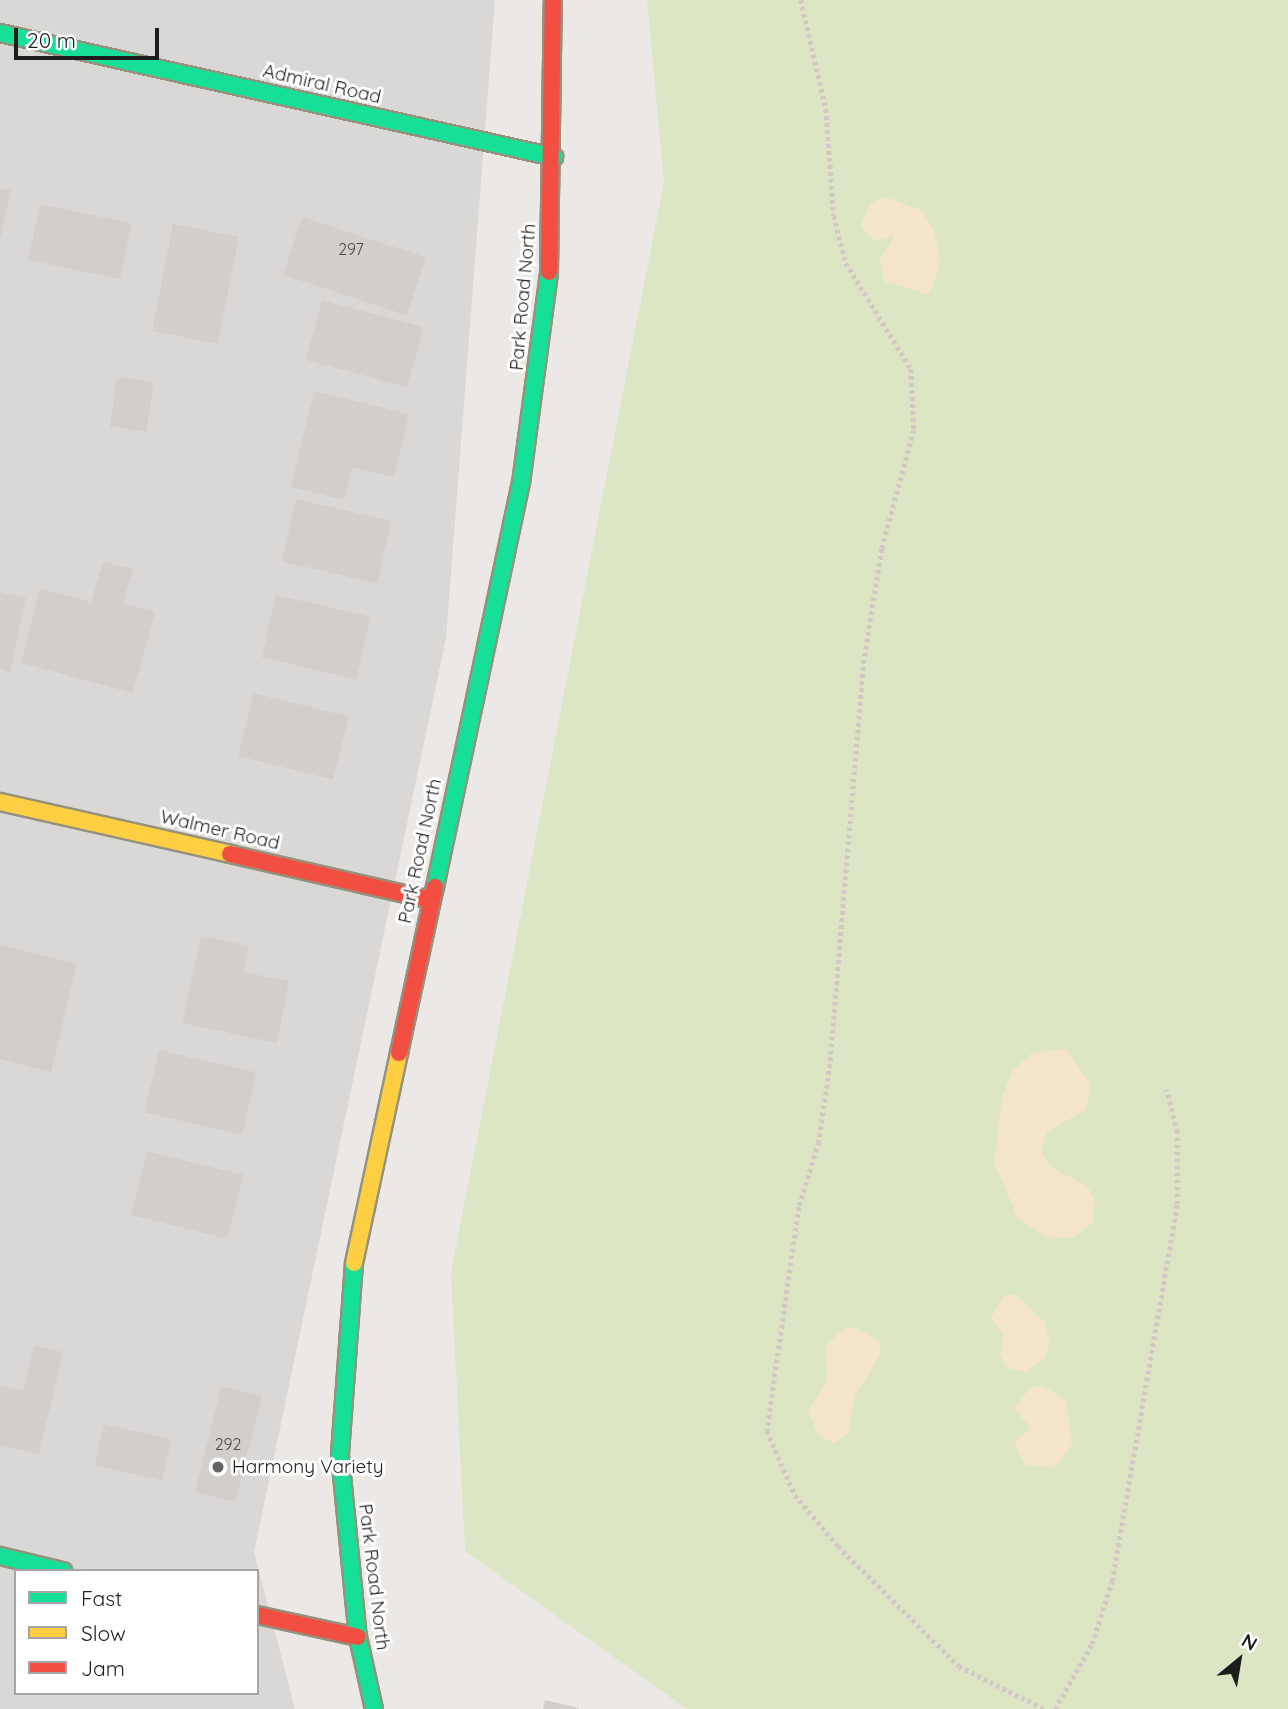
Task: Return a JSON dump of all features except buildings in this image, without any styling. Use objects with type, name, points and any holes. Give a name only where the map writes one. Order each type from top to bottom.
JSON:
[{"type":"main road","name":"Park Road North","points":[[374,1709],[358,1637],[340,1455],[348,1295],[521,483],[549,275],[554,157],[553,0]]},
{"type":"main road","name":"Admiral Road","points":[[0,33],[554,157]]},
{"type":"main road","name":"Walmer Road","points":[[0,802],[431,900]]},
{"type":"main road","points":[[0,1556],[55,1569]]},
{"type":"main road","points":[[259,1615],[358,1637]]},
{"type":"path","points":[[801,0],[826,109],[834,216],[846,263],[911,369],[914,430],[881,549],[864,660],[832,1043],[819,1142],[799,1207],[767,1431],[795,1495],[838,1546],[959,1666],[1044,1709]]},
{"type":"path","points":[[1055,1709],[1092,1644],[1112,1581],[1177,1204],[1177,1132],[1166,1089]]},
{"type":"shaded area","points":[[0,0],[495,0],[446,638],[254,1552],[258,1569],[14,1569],[14,1695],[259,1695],[259,1571],[295,1709],[0,1709]]},
{"type":"green space","points":[[647,0],[1288,0],[1288,1709],[687,1709],[465,1551],[451,1272],[664,182]]},
{"type":"sand","points":[[885,197],[921,210],[933,228],[941,263],[929,295],[884,281],[880,258],[895,236],[875,241],[861,226],[871,203]]},
{"type":"sand","points":[[1066,1049],[1089,1082],[1090,1095],[1085,1110],[1047,1132],[1041,1150],[1050,1167],[1087,1186],[1095,1201],[1093,1222],[1073,1238],[1044,1236],[1018,1218],[994,1163],[1002,1097],[1013,1071],[1032,1053]]},
{"type":"sand","points":[[1004,1295],[1016,1295],[1044,1321],[1049,1338],[1046,1357],[1026,1372],[1007,1368],[1000,1355],[1004,1336],[991,1318]]},
{"type":"sand","points":[[856,1327],[879,1341],[880,1355],[855,1396],[848,1434],[834,1443],[818,1435],[808,1411],[828,1380],[825,1347],[843,1329]]},
{"type":"sand","points":[[1043,1386],[1066,1401],[1072,1445],[1055,1468],[1025,1465],[1015,1444],[1030,1427],[1014,1408],[1030,1388]]},
{"type":"traffic: fast","points":[[0,33],[554,157]]},
{"type":"traffic: fast","points":[[435,887],[521,483],[549,272]]},
{"type":"traffic: fast","points":[[354,1263],[340,1455],[358,1637],[374,1709]]},
{"type":"traffic: fast","points":[[0,1556],[55,1569]]},
{"type":"traffic: slow","points":[[0,802],[230,854]]},
{"type":"traffic: slow","points":[[354,1263],[399,1053]]},
{"type":"traffic: jam","points":[[549,272],[553,0]]},
{"type":"traffic: jam","points":[[230,854],[431,900]]},
{"type":"traffic: jam","points":[[399,1053],[435,887]]},
{"type":"traffic: jam","points":[[259,1615],[358,1637]]},
{"type":"place","name":"Harmony Variety","points":[[218,1467]]}]
